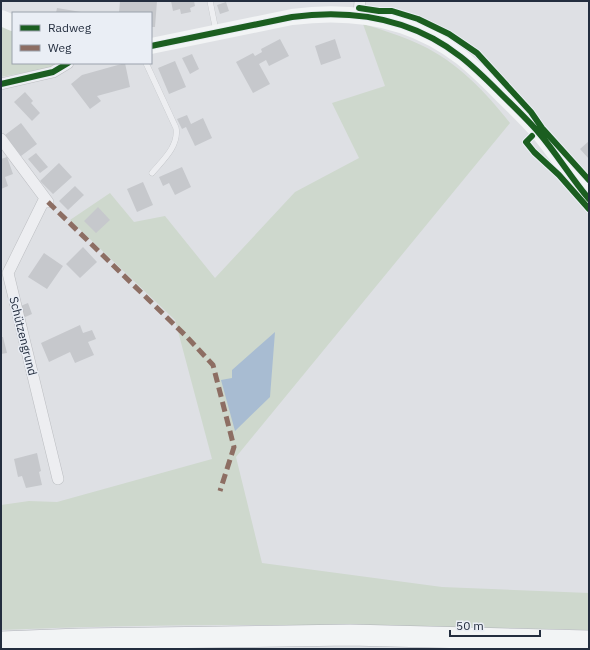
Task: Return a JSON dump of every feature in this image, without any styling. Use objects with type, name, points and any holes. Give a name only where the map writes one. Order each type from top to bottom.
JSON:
[{"type":"highway","points":[[1,642],[79,639],[350,635],[589,641]]},
{"type":"main road","points":[[152,46],[305,16],[335,14],[359,8],[430,37],[461,57],[493,86],[538,132],[585,194]]},
{"type":"main road","points":[[1,18],[12,23]]},
{"type":"street","points":[[1,84],[53,72],[66,64]]},
{"type":"street","name":"Schützengrund","points":[[1,139],[46,200],[8,273],[58,479]]},
{"type":"lane","points":[[210,1],[216,33]]},
{"type":"lane","points":[[146,64],[176,128],[177,134],[172,149],[152,172]]},
{"type":"shaded area","points":[[363,24],[414,42],[447,60],[470,78],[510,123],[236,457],[262,563],[442,587],[589,593],[589,630],[222,625],[74,627],[1,630],[1,505],[29,501],[57,502],[212,459],[175,320],[70,220],[110,193],[134,222],[165,216],[215,278],[295,192],[359,158],[332,103],[385,86]]},
{"type":"shaded area","points":[[1,26],[12,31],[12,64],[58,64],[49,68],[1,77]]},
{"type":"water","points":[[275,332],[270,397],[235,431],[221,380],[232,378],[232,370]]},
{"type":"building","points":[[120,1],[157,1],[155,27],[152,27],[152,12],[119,12]]},
{"type":"building","points":[[171,1],[194,1],[195,6],[190,8],[191,12],[181,14],[180,9],[173,11]]},
{"type":"building","points":[[226,2],[229,11],[220,14],[217,5]]},
{"type":"building","points":[[57,8],[81,12],[56,12]]},
{"type":"building","points":[[280,39],[289,56],[269,66],[266,60],[259,64],[270,84],[253,93],[236,62],[253,53],[255,56],[262,52],[261,49]]},
{"type":"building","points":[[335,39],[341,58],[321,65],[315,46]]},
{"type":"building","points":[[192,54],[199,69],[190,74],[182,58]]},
{"type":"building","points":[[175,61],[186,87],[169,94],[158,68]]},
{"type":"building","points":[[125,64],[130,87],[97,96],[101,101],[90,109],[71,84],[82,75]]},
{"type":"building","points":[[25,92],[33,101],[31,103],[40,113],[32,121],[14,102]]},
{"type":"building","points":[[187,115],[191,124],[203,118],[212,138],[195,146],[186,127],[182,129],[177,119]]},
{"type":"building","points":[[21,123],[37,144],[21,156],[5,135]]},
{"type":"building","points":[[589,141],[589,159],[580,149]]},
{"type":"building","points":[[36,153],[48,167],[40,173],[28,159]]},
{"type":"building","points":[[7,157],[13,174],[5,177],[8,186],[1,189],[1,159]]},
{"type":"building","points":[[59,163],[72,177],[53,194],[40,181]]},
{"type":"building","points":[[182,167],[191,187],[175,195],[169,183],[163,186],[159,177]]},
{"type":"building","points":[[143,182],[153,205],[137,212],[127,189]]},
{"type":"building","points":[[75,186],[84,195],[68,210],[59,201]]},
{"type":"building","points":[[98,207],[110,220],[96,233],[84,221]]},
{"type":"building","points":[[83,247],[97,262],[80,278],[66,264]]},
{"type":"building","points":[[44,253],[63,266],[47,289],[28,277]]},
{"type":"building","points":[[28,303],[32,314],[23,318],[18,307]]},
{"type":"building","points":[[80,325],[83,333],[92,330],[96,339],[88,342],[94,355],[75,363],[70,352],[49,362],[41,343]]},
{"type":"building","points":[[1,337],[3,337],[7,353],[1,354]]},
{"type":"building","points":[[37,453],[42,485],[26,488],[22,476],[18,477],[14,459]]},
{"type":"marked path","points":[[48,202],[187,337],[213,365],[234,447],[220,491]]},
{"type":"cycle path","points":[[359,8],[392,11],[418,19],[449,34],[477,53],[531,112],[542,128],[589,180]]},
{"type":"cycle path","points":[[152,46],[292,17],[315,15],[337,14],[359,16],[381,19],[402,25],[422,33],[442,44],[461,57],[481,74],[539,133],[589,199]]},
{"type":"cycle path","points":[[1,84],[53,72],[66,64]]},
{"type":"cycle path","points":[[532,136],[526,142],[534,152],[559,175],[589,209]]}]
